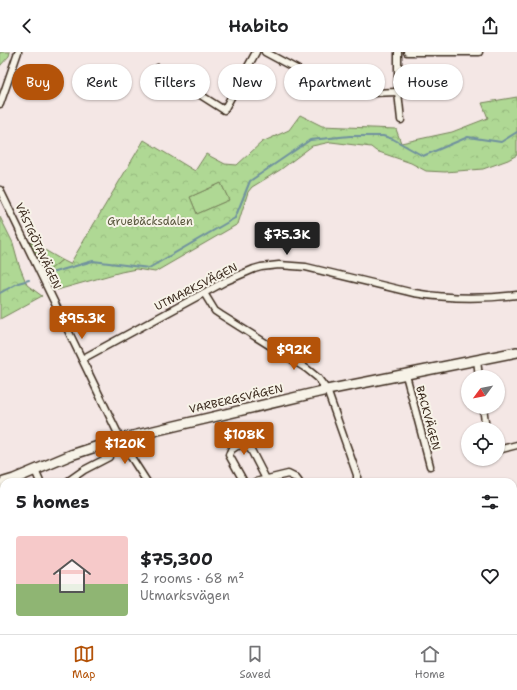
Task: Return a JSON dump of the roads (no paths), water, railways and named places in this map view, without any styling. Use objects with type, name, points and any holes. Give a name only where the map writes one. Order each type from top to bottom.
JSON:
[{"type":"main road","name":"VARBERGSVÄGEN","points":[[18,478],[71,455],[120,439],[327,390],[517,352]]},
{"type":"street","points":[[0,104],[18,52]]},
{"type":"street","points":[[208,100],[224,110],[256,52]]},
{"type":"street","points":[[265,52],[342,94],[393,92]]},
{"type":"street","points":[[398,52],[398,64]]},
{"type":"street","points":[[407,52],[479,52]]},
{"type":"street","points":[[399,100],[401,120]]},
{"type":"street","name":"VÄSTGÖTAVÄGEN","points":[[0,190],[120,439],[144,478]]},
{"type":"street","name":"UTMARKSVÄGEN","points":[[82,359],[226,280],[254,269],[279,265],[306,267],[429,296],[480,298],[517,295]]},
{"type":"street","points":[[204,293],[215,311],[220,315],[307,369],[318,378],[327,390],[357,478]]},
{"type":"street","points":[[477,360],[478,370]]},
{"type":"street","name":"BACKVÄGEN","points":[[406,375],[430,466]]},
{"type":"street","points":[[242,478],[229,455],[231,450],[242,445],[245,445],[250,450],[265,478]]},
{"type":"street","points":[[505,449],[517,446]]},
{"type":"street","points":[[73,478],[84,470],[109,457]]},
{"type":"street","points":[[35,470],[38,478]]},
{"type":"street","points":[[270,478],[288,474],[296,478]]},
{"type":"waterway","points":[[51,273],[93,261],[149,268],[235,218],[250,181],[310,140],[350,136],[383,136],[393,139],[423,156],[468,137],[501,142],[517,132]]},
{"type":"waterway","points":[[0,293],[18,283],[29,280]]},
{"type":"park label","name":"Gruebäcksdalen","points":[[150,221]]}]
